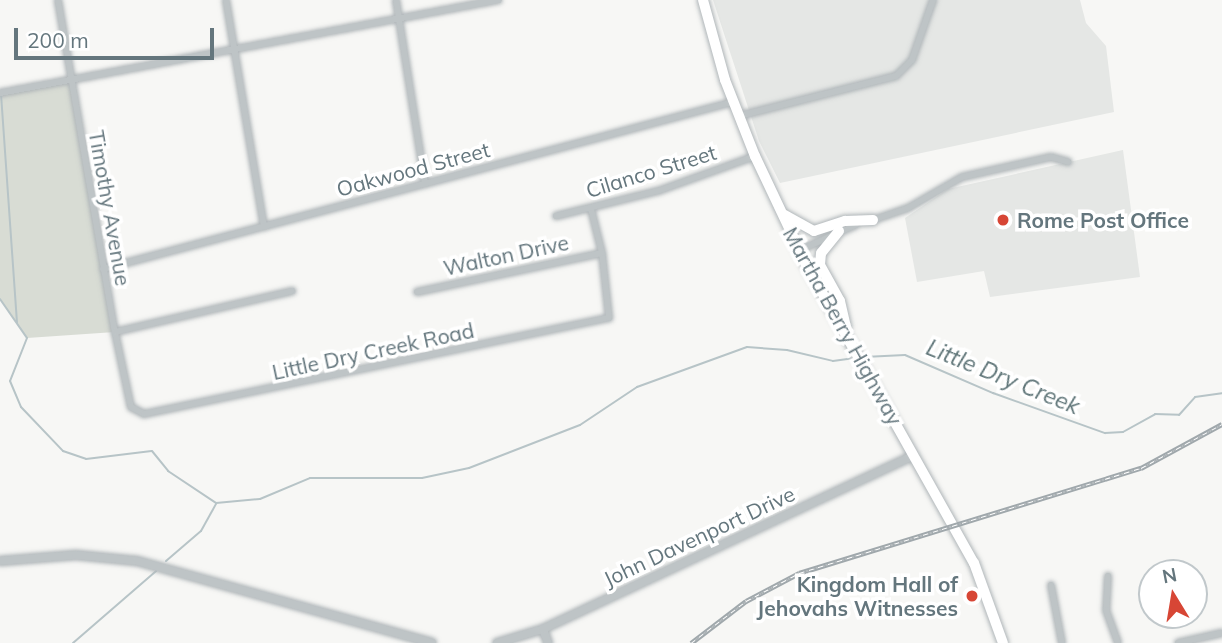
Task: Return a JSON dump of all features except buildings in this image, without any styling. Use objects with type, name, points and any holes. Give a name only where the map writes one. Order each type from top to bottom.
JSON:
[{"type":"main road","name":"Martha Berry Highway","points":[[703,0],[733,102],[755,156],[800,250],[841,320],[852,347],[974,563],[1003,643]]},
{"type":"main road","points":[[781,211],[814,231],[845,221],[873,220]]},
{"type":"main road","points":[[839,230],[821,253],[820,265],[840,301],[841,320]]},
{"type":"street","name":"Timothy Avenue","points":[[58,0],[115,332],[131,407],[144,414]]},
{"type":"street","points":[[226,0],[264,227]]},
{"type":"street","points":[[396,0],[425,184]]},
{"type":"street","points":[[0,93],[236,52],[400,17],[498,0]]},
{"type":"street","points":[[738,116],[896,76],[912,60],[933,0]]},
{"type":"street","name":"Oakwood Street","points":[[103,269],[733,102]]},
{"type":"street","name":"Cilanco Street","points":[[556,216],[591,209],[755,156]]},
{"type":"street","points":[[800,250],[839,230],[908,208],[962,177],[1051,157],[1068,162]]},
{"type":"street","points":[[591,209],[602,253]]},
{"type":"street","name":"Walton Drive","points":[[417,292],[602,253]]},
{"type":"street","name":"Little Dry Creek Road","points":[[144,414],[609,318],[602,253]]},
{"type":"street","points":[[115,332],[292,291]]},
{"type":"street","name":"John Davenport Drive","points":[[497,643],[543,628],[914,455]]},
{"type":"street","points":[[0,561],[86,556],[164,566],[432,643]]},
{"type":"street","points":[[1108,576],[1106,610],[1118,643]]},
{"type":"street","points":[[1051,585],[1062,643]]},
{"type":"street","points":[[543,628],[548,643]]},
{"type":"street","points":[[1178,643],[1222,633]]},
{"type":"shaded area","points":[[713,0],[1080,0],[1086,23],[1106,46],[1114,112],[780,183],[759,141]]},
{"type":"shaded area","points":[[70,81],[115,332],[27,338],[0,299],[0,93]]},
{"type":"shaded area","points":[[1123,150],[1140,277],[990,297],[984,271],[917,282],[905,218],[948,189]]},
{"type":"waterway","name":"Little Dry Creek","points":[[1,94],[17,322]]},
{"type":"waterway","name":"Little Dry Creek","points":[[0,299],[27,338],[10,381],[21,407],[63,451],[86,459],[152,451],[168,471],[216,503],[260,499],[310,478],[422,478],[469,468],[580,425],[637,387],[747,347],[787,350],[833,361],[855,358]]},
{"type":"waterway","name":"Little Dry Creek","points":[[864,357],[905,355],[993,393],[1105,433],[1123,432],[1155,414],[1179,415],[1195,397],[1222,393]]},
{"type":"waterway","points":[[166,561],[201,531],[216,504]]},
{"type":"waterway","points":[[73,643],[156,571]]},
{"type":"railway","points":[[691,643],[746,601],[799,573],[1141,468],[1222,424]]},
{"type":"place","name":"Rome Post Office","points":[[1003,220]]},
{"type":"place","name":"Kingdom Hall of Jehovahs Witnesses","points":[[972,596]]}]
